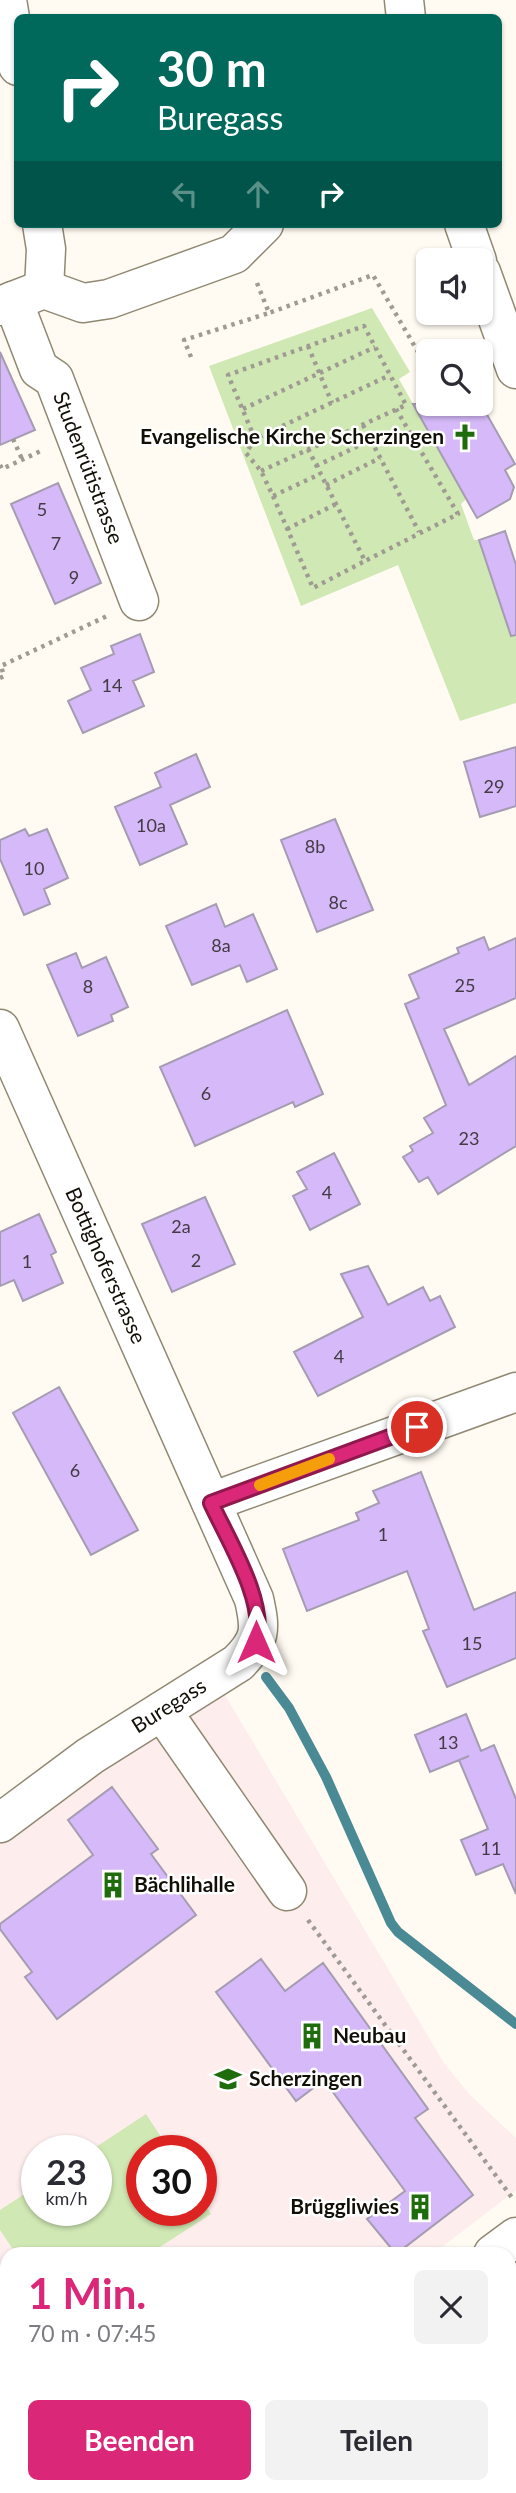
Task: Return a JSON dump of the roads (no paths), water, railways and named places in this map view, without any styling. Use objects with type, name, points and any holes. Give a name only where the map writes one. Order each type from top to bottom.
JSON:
[{"type":"street","points":[[7,0],[14,42]]},
{"type":"street","points":[[43,228],[46,249],[19,299],[83,303],[108,299],[234,254],[260,228]]},
{"type":"street","points":[[465,228],[472,248]]},
{"type":"street","name":"Studenrütistrasse","points":[[19,299],[39,369],[54,379],[139,601]]},
{"type":"street","points":[[493,305],[516,369]]},
{"type":"street","name":"Bottighoferstrasse","points":[[0,1029],[211,1503]]},
{"type":"street","points":[[211,1503],[516,1392]]},
{"type":"street","name":"Buregass","points":[[0,1823],[90,1756],[238,1663],[256,1642],[260,1628],[254,1599],[211,1503]]},
{"type":"street","points":[[162,1711],[286,1891]]},
{"type":"waterway","points":[[266,1677],[289,1708],[326,1777],[391,1923],[398,1932],[516,2024]]},
{"type":"place","name":"Evangelische Kirche Scherzingen","points":[[465,437]]},
{"type":"place","name":"Bächlihalle","points":[[113,1885]]},
{"type":"place","name":"Neubau","points":[[312,2036]]},
{"type":"place","name":"Scherzingen","points":[[228,2079]]},
{"type":"place","name":"Brüggliwies","points":[[420,2207]]}]
